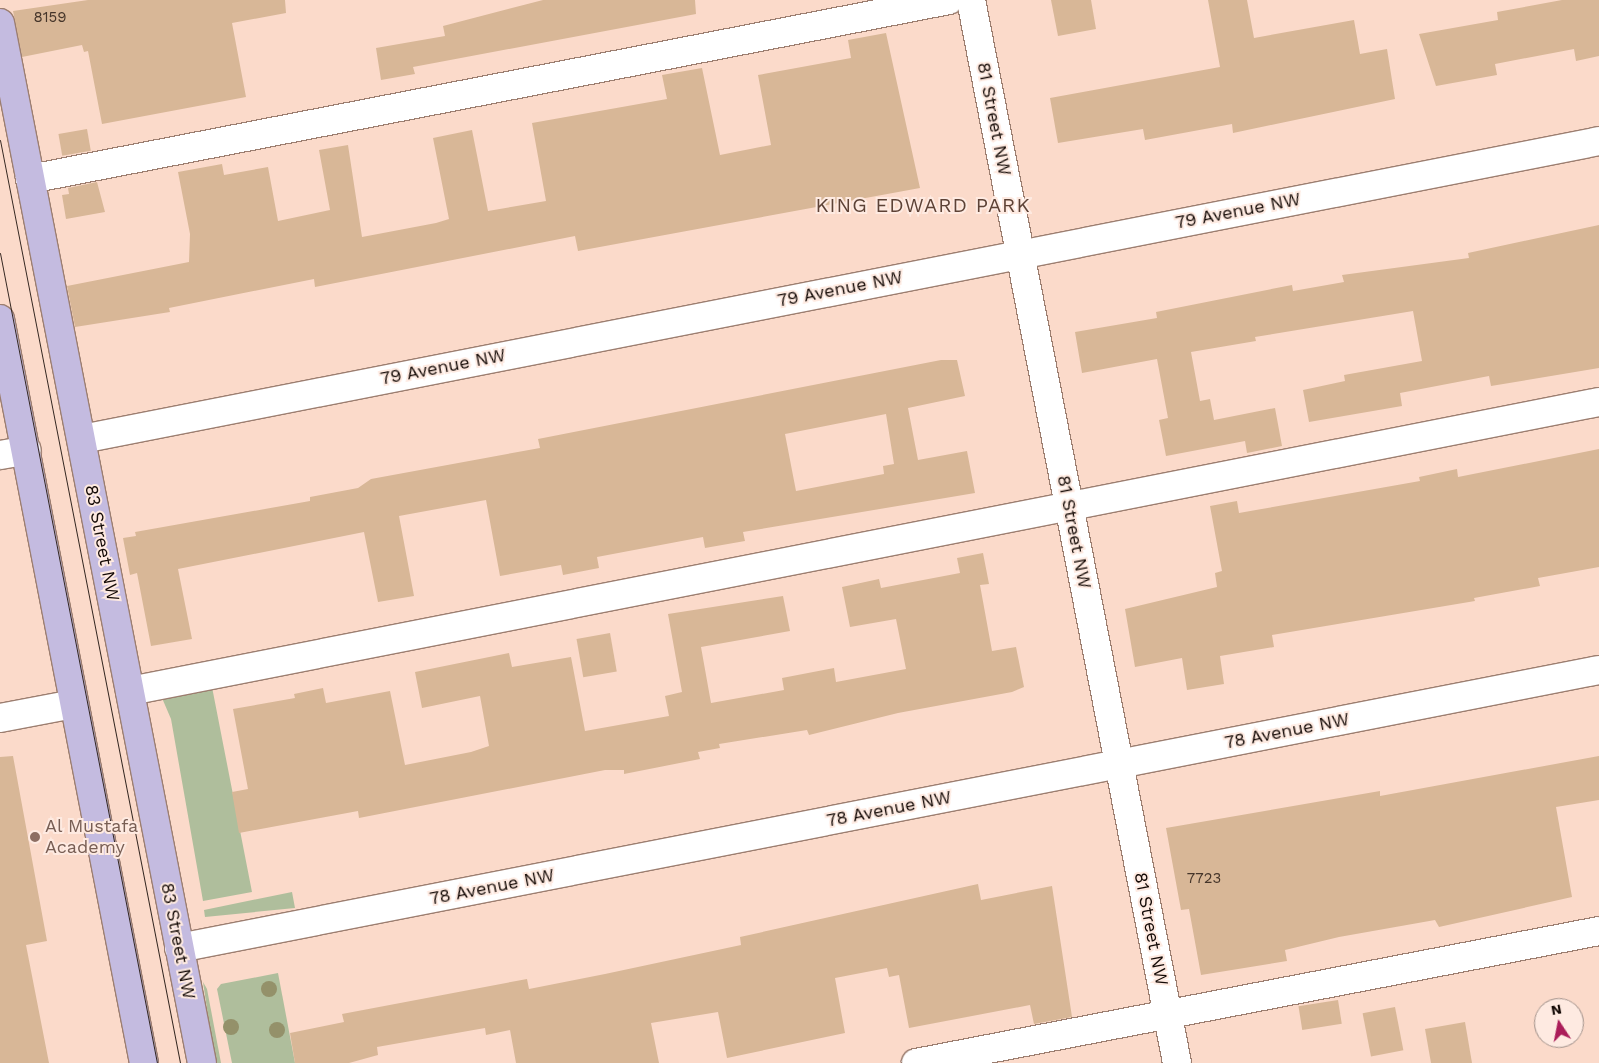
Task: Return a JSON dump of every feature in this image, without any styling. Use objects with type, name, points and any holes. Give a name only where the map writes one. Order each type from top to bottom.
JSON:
[{"type":"main road","name":"83 Street NW","points":[[0,23],[202,1063]]},
{"type":"main road","points":[[0,319],[27,450],[144,1063]]},
{"type":"street","points":[[30,179],[949,0]]},
{"type":"street","name":"81 Street NW","points":[[971,0],[1177,1063]]},
{"type":"street","name":"79 Avenue NW","points":[[82,439],[1599,141]]},
{"type":"street","points":[[130,691],[1599,402]]},
{"type":"street","points":[[0,455],[27,450]]},
{"type":"street","name":"78 Avenue NW","points":[[180,948],[1599,670]]},
{"type":"street","points":[[0,718],[74,704]]},
{"type":"street","points":[[916,1063],[1599,931]]},
{"type":"green space","points":[[212,687],[252,892],[203,901],[171,719],[162,698]]},
{"type":"green space","points":[[292,892],[295,908],[205,917],[204,910]]},
{"type":"green space","points":[[278,973],[295,1063],[232,1063],[217,989],[221,984]]},
{"type":"green space","points":[[203,982],[207,989],[221,1063],[215,1063]]},
{"type":"building","points":[[88,0],[285,0],[286,13],[232,23],[246,97],[102,124],[88,51],[84,52],[82,45],[22,57],[13,11]]},
{"type":"building","points":[[543,0],[695,0],[696,14],[413,67],[415,74],[381,80],[376,48],[445,36],[443,26]]},
{"type":"building","points":[[1051,0],[1091,0],[1096,29],[1058,36]]},
{"type":"building","points":[[1208,0],[1247,0],[1254,38],[1354,20],[1360,54],[1387,49],[1395,99],[1233,133],[1232,124],[1145,140],[1143,129],[1058,143],[1050,98],[1220,67]]},
{"type":"building","points":[[1562,0],[1599,0],[1599,56],[1576,61],[1574,49],[1495,64],[1497,75],[1436,86],[1419,34],[1498,20],[1497,12]]},
{"type":"building","points":[[886,33],[920,188],[578,251],[575,236],[315,287],[314,279],[169,308],[170,312],[75,327],[67,286],[189,262],[190,234],[178,172],[222,164],[224,175],[268,167],[278,221],[330,210],[319,150],[348,145],[362,237],[436,223],[449,219],[433,138],[472,130],[488,211],[546,201],[532,123],[667,99],[662,75],[702,68],[720,155],[771,145],[758,75],[851,58],[848,40]]},
{"type":"building","points":[[87,129],[91,151],[62,156],[58,134]]},
{"type":"building","points":[[97,182],[105,212],[66,219],[62,195],[69,194],[68,188]]},
{"type":"building","points":[[1599,225],[1599,368],[1491,386],[1489,376],[1400,393],[1402,406],[1309,422],[1303,390],[1345,381],[1344,375],[1422,361],[1413,311],[1255,337],[1256,341],[1191,352],[1200,401],[1210,399],[1214,420],[1275,408],[1282,446],[1247,453],[1245,441],[1166,456],[1159,420],[1168,418],[1157,359],[1082,373],[1075,332],[1157,318],[1156,312],[1292,285],[1293,291],[1344,282],[1342,275],[1469,258],[1468,253]]},
{"type":"building","points":[[941,360],[957,360],[965,396],[908,408],[918,460],[967,451],[975,493],[743,532],[745,541],[705,548],[703,537],[597,557],[599,568],[563,575],[561,565],[500,576],[486,500],[399,516],[414,596],[378,602],[364,532],[178,569],[192,639],[151,646],[137,573],[130,575],[123,538],[136,536],[135,532],[310,501],[310,497],[358,488],[371,479],[540,448],[538,439]],"holes":[[[886,414],[894,464],[883,466],[884,474],[796,491],[785,434]]]},
{"type":"building","points":[[1599,449],[1599,567],[1538,578],[1540,586],[1474,598],[1475,601],[1272,635],[1274,647],[1220,656],[1224,684],[1187,690],[1182,658],[1135,667],[1125,609],[1217,587],[1215,573],[1222,571],[1210,506],[1237,501],[1239,513],[1420,481],[1419,477],[1457,469],[1458,477]]},
{"type":"building","points":[[983,553],[989,584],[980,585],[992,651],[1016,647],[1024,687],[1012,692],[898,713],[809,735],[807,730],[719,744],[720,748],[698,752],[700,759],[624,774],[624,770],[605,770],[359,818],[358,811],[239,833],[232,792],[248,789],[233,709],[295,698],[294,694],[323,688],[326,703],[390,691],[405,765],[471,752],[489,746],[480,696],[422,708],[415,672],[509,653],[512,667],[571,657],[585,731],[669,716],[665,696],[682,692],[668,614],[783,596],[790,631],[701,647],[711,703],[784,690],[782,678],[834,668],[836,682],[906,669],[896,619],[850,627],[842,587],[879,579],[881,588],[960,573],[957,558]]},
{"type":"building","points":[[610,633],[617,671],[583,677],[577,639]]},
{"type":"building","points":[[13,756],[47,941],[26,945],[49,1063],[0,1063],[0,757]]},
{"type":"building","points":[[1599,756],[1599,800],[1556,807],[1572,897],[1439,927],[1435,920],[1339,937],[1285,950],[1287,961],[1201,975],[1189,909],[1181,910],[1166,828],[1380,791],[1380,796]]},
{"type":"building","points":[[978,884],[981,900],[1052,886],[1072,1017],[1034,1024],[1030,1005],[909,1028],[899,975],[889,977],[887,968],[835,978],[845,1033],[727,1058],[718,1012],[651,1023],[659,1063],[516,1063],[510,1030],[486,1035],[485,1028],[377,1047],[378,1055],[349,1063],[295,1063],[290,1033],[344,1022],[342,1014],[527,979],[529,989],[605,974],[741,945],[740,937]]},
{"type":"building","points":[[1338,1000],[1342,1024],[1302,1030],[1298,1006]]},
{"type":"building","points":[[1395,1007],[1403,1050],[1371,1056],[1363,1013]]},
{"type":"building","points":[[1465,1022],[1472,1063],[1431,1063],[1425,1029]]},
{"type":"tram line","points":[[0,140],[180,1063]]},
{"type":"tram line","points":[[0,253],[157,1063]]},
{"type":"place","name":"Al Mustafa Academy","points":[[35,837]]},
{"type":"district","name":"KING EDWARD PARK","points":[[923,205]]}]
